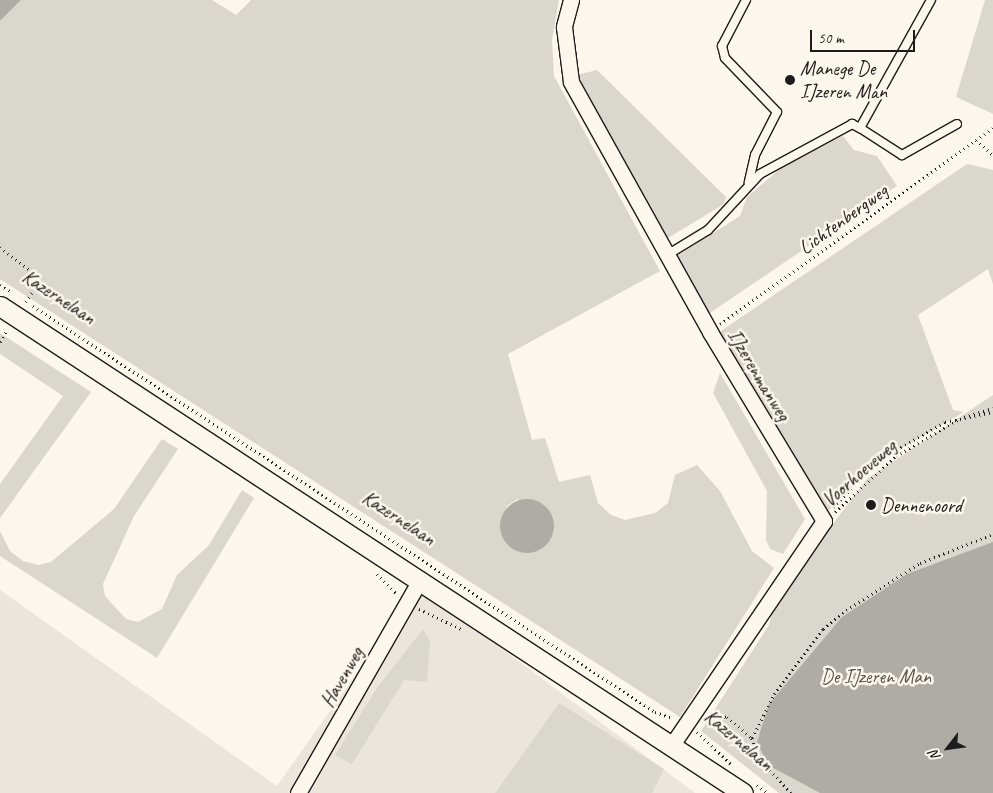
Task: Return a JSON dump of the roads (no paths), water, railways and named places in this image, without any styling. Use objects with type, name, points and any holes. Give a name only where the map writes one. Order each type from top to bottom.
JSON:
[{"type":"street","name":"IJzerenmanweg","points":[[571,0],[564,27],[571,82],[710,332],[824,521],[671,746]]},
{"type":"street","name":"Kazernelaan","points":[[0,306],[671,746],[749,788]]},
{"type":"street","name":"Havenweg","points":[[298,793],[420,580]]},
{"type":"lane","points":[[746,0],[722,46],[725,58],[777,112],[755,155],[749,182]]},
{"type":"lane","points":[[860,128],[931,0]]},
{"type":"lane","points":[[668,256],[708,230],[749,182],[852,124],[902,155],[957,124]]},
{"type":"place","name":"Manege De IJzeren Man","points":[[790,80]]},
{"type":"place","name":"Dennenoord","points":[[871,505]]},
{"type":"park label","name":"De IJzeren Man","points":[[876,676]]}]
